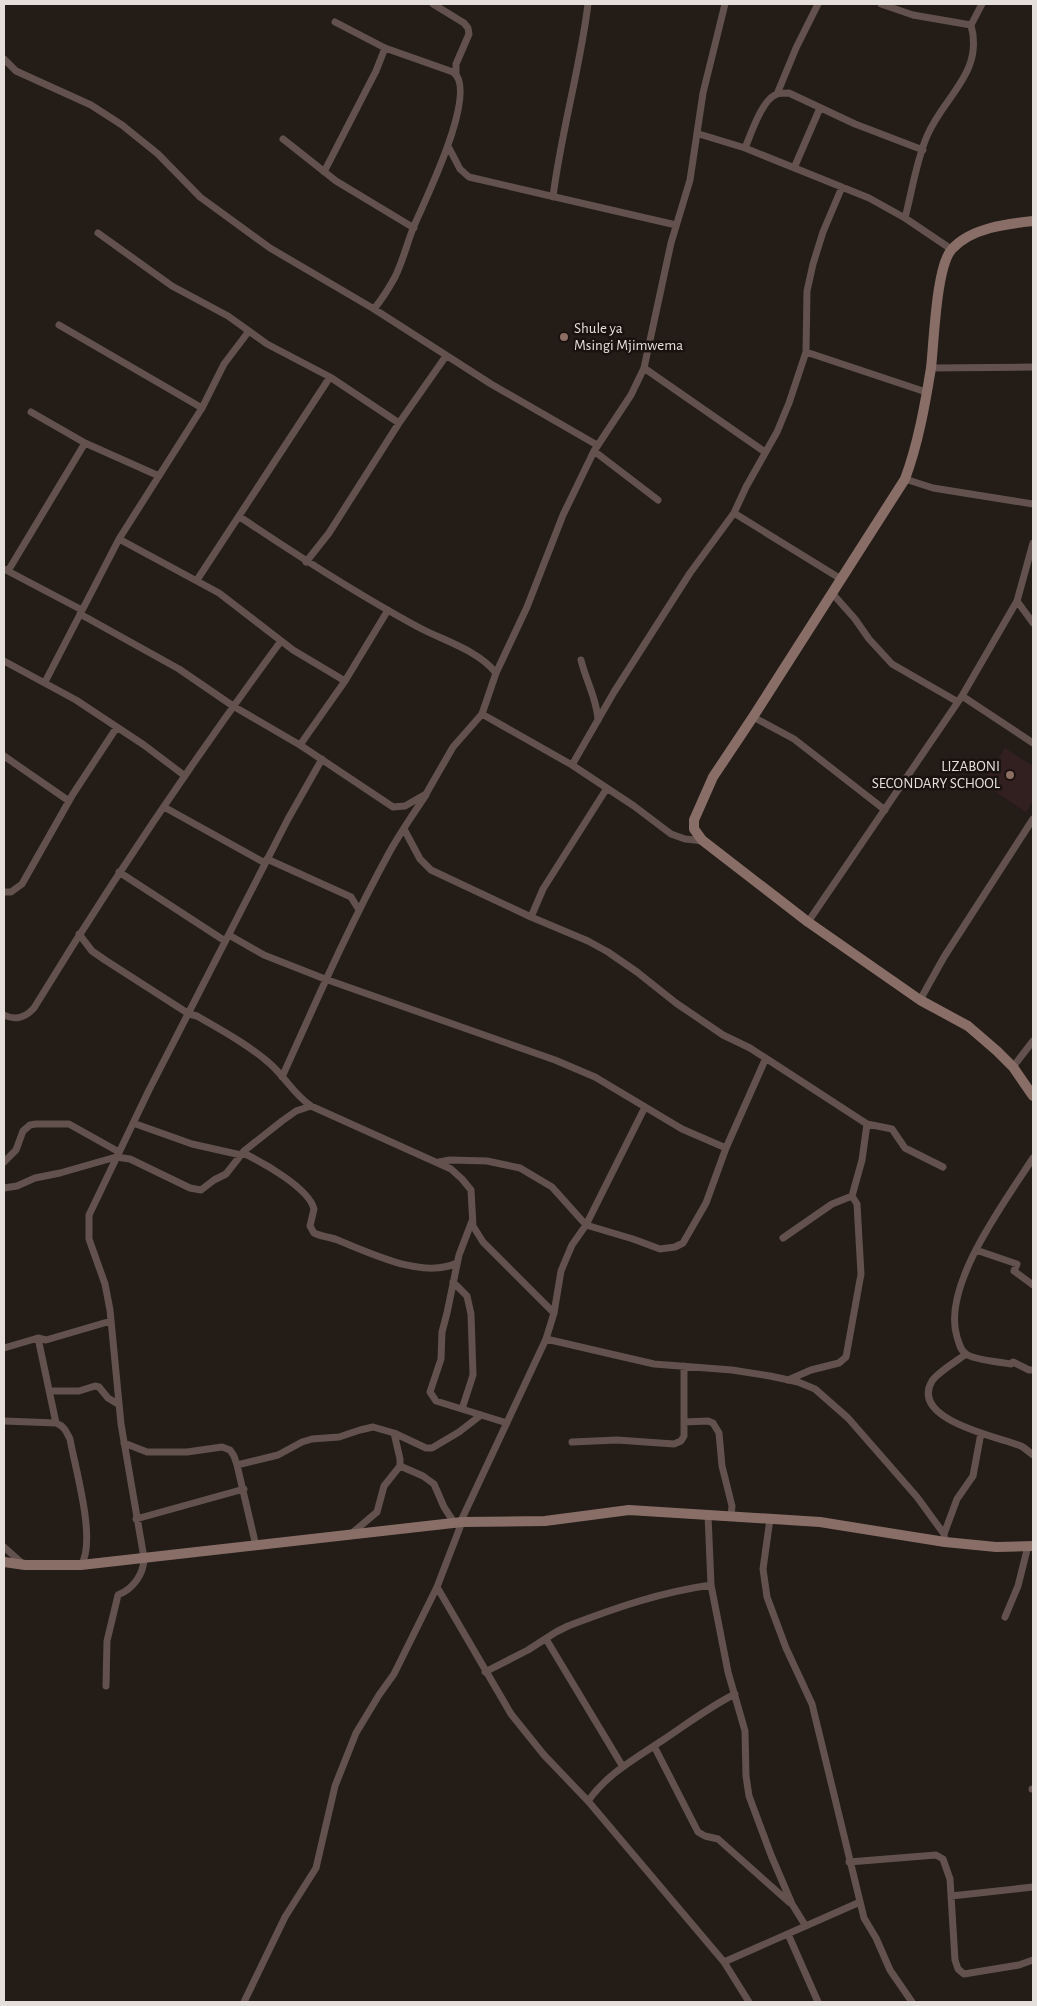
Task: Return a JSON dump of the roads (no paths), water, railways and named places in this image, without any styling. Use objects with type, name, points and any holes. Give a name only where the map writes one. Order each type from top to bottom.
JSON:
[{"type":"street","points":[[374,309],[395,276],[448,146],[460,98],[461,86],[456,75],[456,64],[468,34],[468,28],[433,4]]},
{"type":"street","points":[[553,197],[558,158],[584,42],[588,4]]},
{"type":"street","points":[[282,1077],[325,979],[389,852],[453,747],[482,714],[496,673],[527,607],[563,515],[596,448],[631,396],[644,368],[666,262],[690,180],[703,93],[725,4]]},
{"type":"street","points":[[745,148],[763,106],[777,94],[796,48],[818,4]]},
{"type":"street","points":[[881,4],[914,15],[971,25]]},
{"type":"street","points":[[905,218],[922,150],[928,135],[972,63],[974,39],[971,25],[982,4]]},
{"type":"street","points":[[335,22],[385,48],[441,67],[456,75]]},
{"type":"street","points":[[324,172],[376,71],[385,48]]},
{"type":"street","points":[[4,60],[16,71],[91,104],[122,125],[158,154],[192,191],[270,248],[374,309],[446,356],[596,448],[658,500]]},
{"type":"street","points":[[777,94],[789,93],[820,108],[922,150]]},
{"type":"street","points":[[794,168],[820,108]]},
{"type":"street","points":[[698,134],[745,148],[869,198],[905,218],[951,249]]},
{"type":"street","points":[[283,140],[355,193],[414,228]]},
{"type":"street","points":[[448,146],[460,169],[469,177],[676,225]]},
{"type":"street","points":[[572,765],[614,692],[690,573],[734,513],[777,432],[806,352],[807,291],[813,264],[822,232],[842,187]]},
{"type":"street","points":[[1033,221],[981,231],[968,237],[951,249],[945,261],[939,290],[931,368],[917,440],[905,479],[754,717],[713,777],[694,820],[694,829],[697,835],[808,922],[920,1000],[968,1026],[998,1050],[1033,1096]]},
{"type":"street","points":[[98,233],[153,274],[187,295],[228,316],[267,344],[330,377],[399,423]]},
{"type":"street","points":[[59,325],[202,408]]},
{"type":"street","points":[[45,682],[119,539],[202,408],[224,364],[249,332]]},
{"type":"street","points":[[806,352],[926,392]]},
{"type":"street","points":[[306,562],[328,533],[399,423],[446,356]]},
{"type":"street","points":[[931,368],[1033,367]]},
{"type":"street","points":[[644,368],[765,452]]},
{"type":"street","points":[[197,580],[330,377]]},
{"type":"street","points":[[31,412],[85,443],[159,476]]},
{"type":"street","points":[[85,443],[6,570],[179,669],[233,706],[322,759],[393,807],[405,806],[426,794]]},
{"type":"street","points":[[905,479],[933,488],[1033,504]]},
{"type":"street","points":[[734,513],[841,579]]},
{"type":"street","points":[[240,517],[306,562],[418,628],[483,659],[496,673]]},
{"type":"street","points":[[119,539],[197,580],[239,607],[281,641],[345,681]]},
{"type":"street","points":[[808,922],[960,699],[1017,601],[1033,544]]},
{"type":"street","points":[[832,593],[892,664],[960,699],[1033,743]]},
{"type":"street","points":[[1017,601],[1033,623]]},
{"type":"street","points":[[300,745],[345,681],[388,610]]},
{"type":"street","points":[[4,1015],[8,1018],[23,1018],[30,1013],[119,872],[233,706],[281,641]]},
{"type":"street","points":[[582,660],[590,690],[597,705],[598,720]]},
{"type":"street","points":[[4,661],[45,682],[118,727],[185,776]]},
{"type":"street","points":[[482,714],[572,765],[671,834],[685,839],[704,841]]},
{"type":"street","points":[[754,717],[794,739],[885,810]]},
{"type":"street","points":[[4,892],[11,892],[22,884],[69,801],[118,727]]},
{"type":"street","points":[[4,756],[69,801]]},
{"type":"street","points":[[106,1686],[107,1641],[118,1595],[126,1592],[141,1575],[144,1569],[144,1558],[118,1404],[111,1321],[105,1284],[89,1239],[89,1215],[133,1123],[266,861],[322,759]]},
{"type":"street","points":[[531,917],[544,889],[607,788]]},
{"type":"street","points":[[164,807],[266,861],[351,897],[360,910]]},
{"type":"street","points":[[920,1000],[944,957],[1033,819]]},
{"type":"street","points":[[404,829],[420,859],[431,870],[531,917],[588,941],[608,952],[723,1035],[750,1048],[867,1124],[892,1129],[905,1148],[942,1167]]},
{"type":"street","points":[[119,872],[227,938],[264,955],[325,979],[555,1060],[595,1077],[682,1129],[726,1148]]},
{"type":"street","points":[[79,934],[92,951],[188,1014],[201,1019],[244,1044],[269,1062],[295,1093],[311,1106],[451,1169],[471,1190],[473,1219],[476,1232],[483,1242],[554,1313]]},
{"type":"street","points":[[1012,1067],[1033,1041]]},
{"type":"street","points":[[439,1162],[461,1160],[487,1161],[520,1168],[552,1187],[586,1225],[660,1249],[675,1247],[683,1242],[706,1203],[726,1148],[766,1060]]},
{"type":"street","points":[[4,1162],[16,1150],[23,1131],[30,1125],[69,1124],[118,1154],[198,1190],[226,1174],[242,1154],[282,1121],[296,1111],[311,1106]]},
{"type":"street","points":[[244,2002],[285,1917],[316,1868],[336,1786],[356,1733],[394,1674],[437,1587],[459,1523],[546,1339],[554,1313],[561,1271],[572,1245],[586,1225],[646,1107]]},
{"type":"street","points":[[133,1123],[192,1144],[242,1154],[290,1181],[308,1198],[314,1209],[310,1226],[314,1234],[337,1240],[380,1257],[422,1267],[440,1269],[457,1263]]},
{"type":"street","points":[[788,1380],[811,1370],[839,1362],[846,1357],[861,1274],[857,1204],[852,1196],[862,1160],[867,1124]]},
{"type":"street","points":[[4,1188],[17,1186],[35,1178],[60,1173],[118,1154]]},
{"type":"street","points":[[1033,1158],[999,1209],[976,1250],[958,1293],[954,1319],[954,1329],[960,1347],[966,1354],[1011,1364],[1013,1362],[1033,1370]]},
{"type":"street","points":[[783,1238],[832,1204],[852,1196]]},
{"type":"street","points":[[473,1219],[463,1242],[457,1263],[441,1337],[441,1359],[430,1392],[436,1401],[507,1423]]},
{"type":"street","points":[[976,1250],[1017,1264],[1014,1271],[1033,1284]]},
{"type":"street","points":[[453,1282],[467,1296],[471,1314],[473,1374],[462,1409]]},
{"type":"street","points":[[4,1348],[38,1338],[46,1340],[111,1321]]},
{"type":"street","points":[[38,1338],[56,1423]]},
{"type":"street","points":[[546,1339],[654,1364],[732,1370],[788,1380],[815,1389],[848,1418],[917,1497],[944,1538]]},
{"type":"street","points":[[966,1354],[934,1378],[928,1391],[931,1404],[942,1414],[981,1433],[1022,1446],[1033,1455]]},
{"type":"street","points":[[572,1442],[617,1440],[674,1444],[681,1441],[684,1436],[684,1366]]},
{"type":"street","points":[[50,1392],[79,1391],[95,1386],[102,1389],[108,1398],[118,1404]]},
{"type":"street","points":[[237,1465],[278,1456],[302,1442],[312,1439],[339,1438],[373,1427],[394,1433],[426,1448],[432,1448],[459,1432],[480,1415]]},
{"type":"street","points":[[4,1421],[56,1423],[61,1425],[70,1439],[87,1540],[84,1561],[81,1565]]},
{"type":"street","points":[[684,1422],[708,1421],[713,1423],[719,1433],[722,1466],[732,1506],[731,1516]]},
{"type":"street","points":[[348,1535],[356,1532],[360,1525],[373,1517],[377,1512],[384,1486],[400,1466],[394,1433]]},
{"type":"street","points":[[944,1538],[957,1499],[973,1476],[981,1433]]},
{"type":"street","points":[[124,1443],[147,1452],[187,1452],[222,1447],[230,1450],[234,1456],[244,1489],[256,1546]]},
{"type":"street","points":[[400,1466],[423,1476],[434,1484],[444,1507],[459,1523]]},
{"type":"street","points":[[136,1519],[244,1489]]},
{"type":"street","points":[[4,1562],[81,1565],[459,1523],[545,1521],[629,1510],[820,1522],[944,1538],[996,1547],[1031,1546],[1018,1586],[1005,1617]]},
{"type":"street","points":[[708,1515],[711,1585],[728,1672],[745,1731],[746,1776],[749,1796],[771,1855],[792,1904],[804,1926]]},
{"type":"street","points":[[770,1518],[763,1569],[767,1596],[786,1648],[812,1704],[864,1918],[876,1938],[890,1970],[912,2002]]},
{"type":"street","points":[[4,1547],[23,1564]]},
{"type":"street","points":[[485,1672],[528,1650],[556,1632],[608,1611],[679,1590],[711,1585]]},
{"type":"street","points":[[437,1587],[511,1714],[524,1731],[588,1801],[724,1962],[749,2002]]},
{"type":"street","points":[[546,1639],[623,1767]]},
{"type":"street","points":[[588,1801],[598,1786],[623,1767],[684,1724],[735,1694]]},
{"type":"street","points":[[654,1746],[698,1832],[718,1839],[792,1904]]},
{"type":"street","points":[[850,1862],[936,1855],[943,1859],[947,1865],[951,1896],[954,1960],[958,1969],[964,1974],[1019,1965],[1033,1960]]},
{"type":"street","points":[[951,1896],[1033,1887]]},
{"type":"street","points":[[724,1962],[860,1902]]},
{"type":"street","points":[[788,1934],[818,2002]]},
{"type":"place","name":"Shule ya Msingi Mjimwema","points":[[564,337]]},
{"type":"place","name":"LIZABONI SECONDARY SCHOOL","points":[[1010,775]]}]
